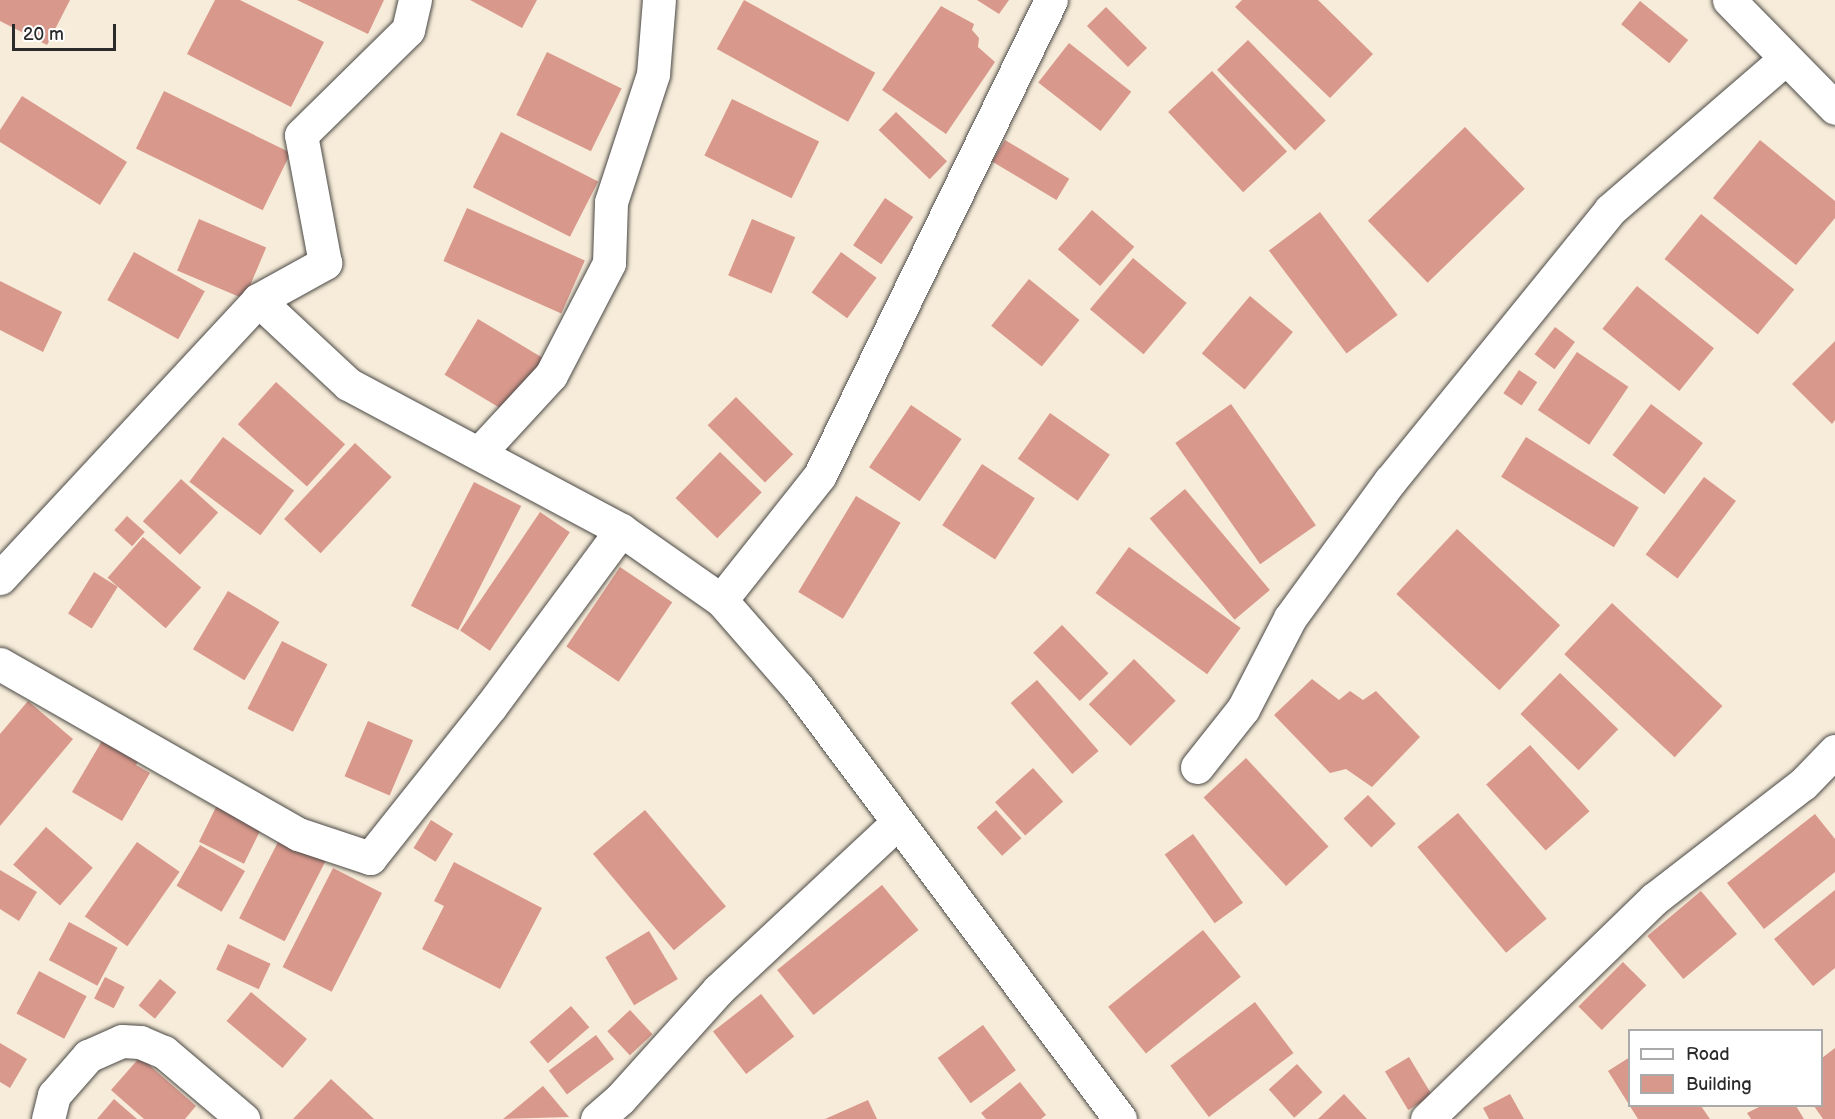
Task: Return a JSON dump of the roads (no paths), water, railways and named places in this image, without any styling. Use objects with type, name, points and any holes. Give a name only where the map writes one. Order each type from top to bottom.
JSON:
[{"type":"street","points":[[0,578],[258,300],[325,263],[301,135],[408,30],[415,0]]},
{"type":"street","points":[[479,453],[551,375],[609,263],[611,202],[653,74],[659,0]]},
{"type":"street","points":[[721,600],[820,475],[1051,0]]},
{"type":"street","points":[[1729,0],[1835,108]]},
{"type":"street","points":[[1197,767],[1243,709],[1290,618],[1390,481],[1610,210],[1785,59]]},
{"type":"street","points":[[258,300],[348,384],[621,530],[721,600],[798,688],[897,823],[980,928],[1120,1119]]},
{"type":"street","points":[[0,664],[298,834],[370,858],[492,706],[621,530]]},
{"type":"street","points":[[1427,1119],[1654,899],[1803,784],[1835,751]]},
{"type":"street","points":[[597,1119],[620,1099],[718,990],[897,823]]},
{"type":"street","points":[[48,1119],[54,1095],[88,1056],[122,1041],[140,1042],[164,1052],[243,1119]]}]
